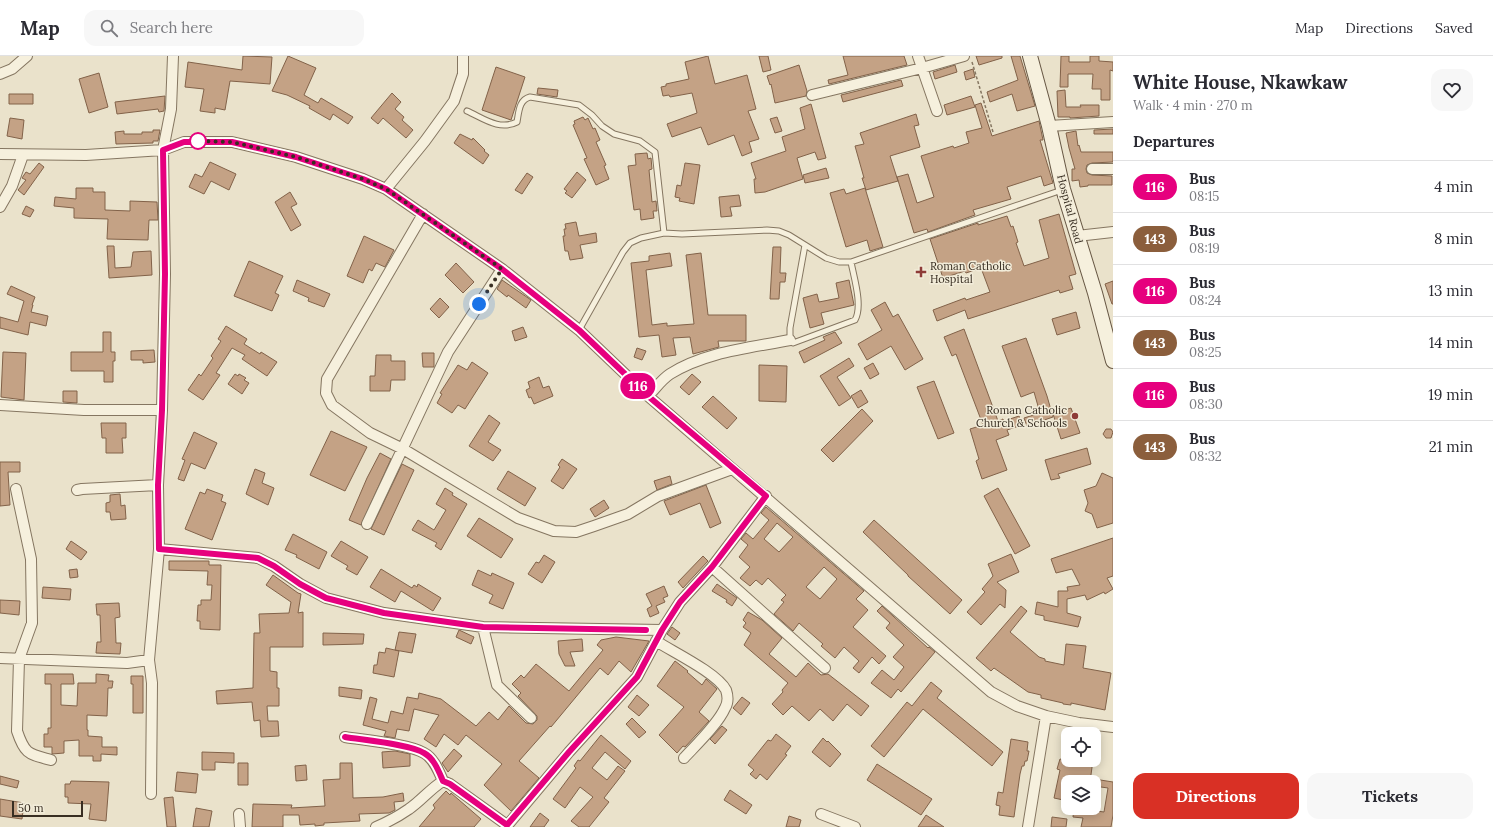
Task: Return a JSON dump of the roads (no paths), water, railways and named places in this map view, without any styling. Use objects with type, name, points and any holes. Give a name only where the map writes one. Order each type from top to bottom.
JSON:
[{"type":"street","points":[[0,74],[12,69],[27,56]]},
{"type":"street","points":[[151,794],[152,683],[149,660],[159,549],[158,485],[162,410],[165,274],[163,150],[171,109],[173,56]]},
{"type":"street","points":[[386,189],[425,141],[454,101],[463,74],[463,56]]},
{"type":"street","points":[[918,56],[937,110]]},
{"type":"street","points":[[812,95],[964,56]]},
{"type":"street","name":"Hospital Road","points":[[1030,56],[1050,126],[1063,189],[1095,293],[1113,361]]},
{"type":"street","points":[[1050,126],[1113,122]]},
{"type":"street","points":[[0,154],[86,155],[163,150],[184,142],[232,142],[296,157],[363,179],[386,189],[502,269],[579,330],[648,396],[732,469],[766,496],[991,692],[1017,706],[1046,716],[1079,723],[1113,727]]},
{"type":"street","points":[[0,207],[12,186],[23,155]]},
{"type":"street","points":[[1092,169],[1113,169]]},
{"type":"street","points":[[423,214],[327,379],[326,393],[332,405],[370,433],[403,449],[518,518],[554,530],[576,532],[628,514],[658,496],[732,469]]},
{"type":"street","points":[[1077,236],[1113,232]]},
{"type":"street","points":[[367,524],[448,352],[502,269]]},
{"type":"street","points":[[648,396],[668,375],[691,362],[790,340]]},
{"type":"street","points":[[0,405],[84,410],[162,410]]},
{"type":"street","points":[[77,490],[158,485]]},
{"type":"street","points":[[16,489],[31,559],[32,624],[19,659],[17,731],[21,742],[27,751],[35,757],[52,760]]},
{"type":"street","points":[[345,737],[406,747],[424,753],[432,761],[443,781],[450,784],[507,826],[569,752],[637,677],[662,630],[680,602],[712,567],[766,496]]},
{"type":"street","points":[[159,549],[258,558],[274,566],[300,584],[326,598],[384,613],[483,627],[662,630]]},
{"type":"street","points":[[712,567],[825,668]]},
{"type":"street","points":[[483,627],[498,685],[531,718]]},
{"type":"street","points":[[656,641],[717,679],[726,691],[728,701],[725,709],[708,732],[684,758]]},
{"type":"street","points":[[0,658],[128,663],[149,660]]},
{"type":"street","points":[[1028,827],[1046,716]]},
{"type":"street","points":[[376,827],[390,821],[410,809],[443,781]]},
{"type":"street","points":[[239,814],[240,827]]},
{"type":"street","points":[[821,814],[855,827]]},
{"type":"lane","points":[[467,111],[498,125],[511,125],[516,122],[522,101],[525,98],[530,97],[578,106],[592,115],[602,126],[614,134],[640,141],[655,152],[664,233]]},
{"type":"lane","points":[[579,330],[623,252],[630,243],[642,238],[664,233],[682,234],[779,231],[789,235],[826,258],[839,262],[851,262],[1063,189]]},
{"type":"lane","points":[[805,245],[790,328],[790,340],[793,343],[855,320],[858,314],[858,304],[851,262]]},
{"type":"place","name":"Roman Catholic Hospital","points":[[921,272]]},
{"type":"place","name":"Roman Catholic Church & Schools","points":[[1075,416]]}]
